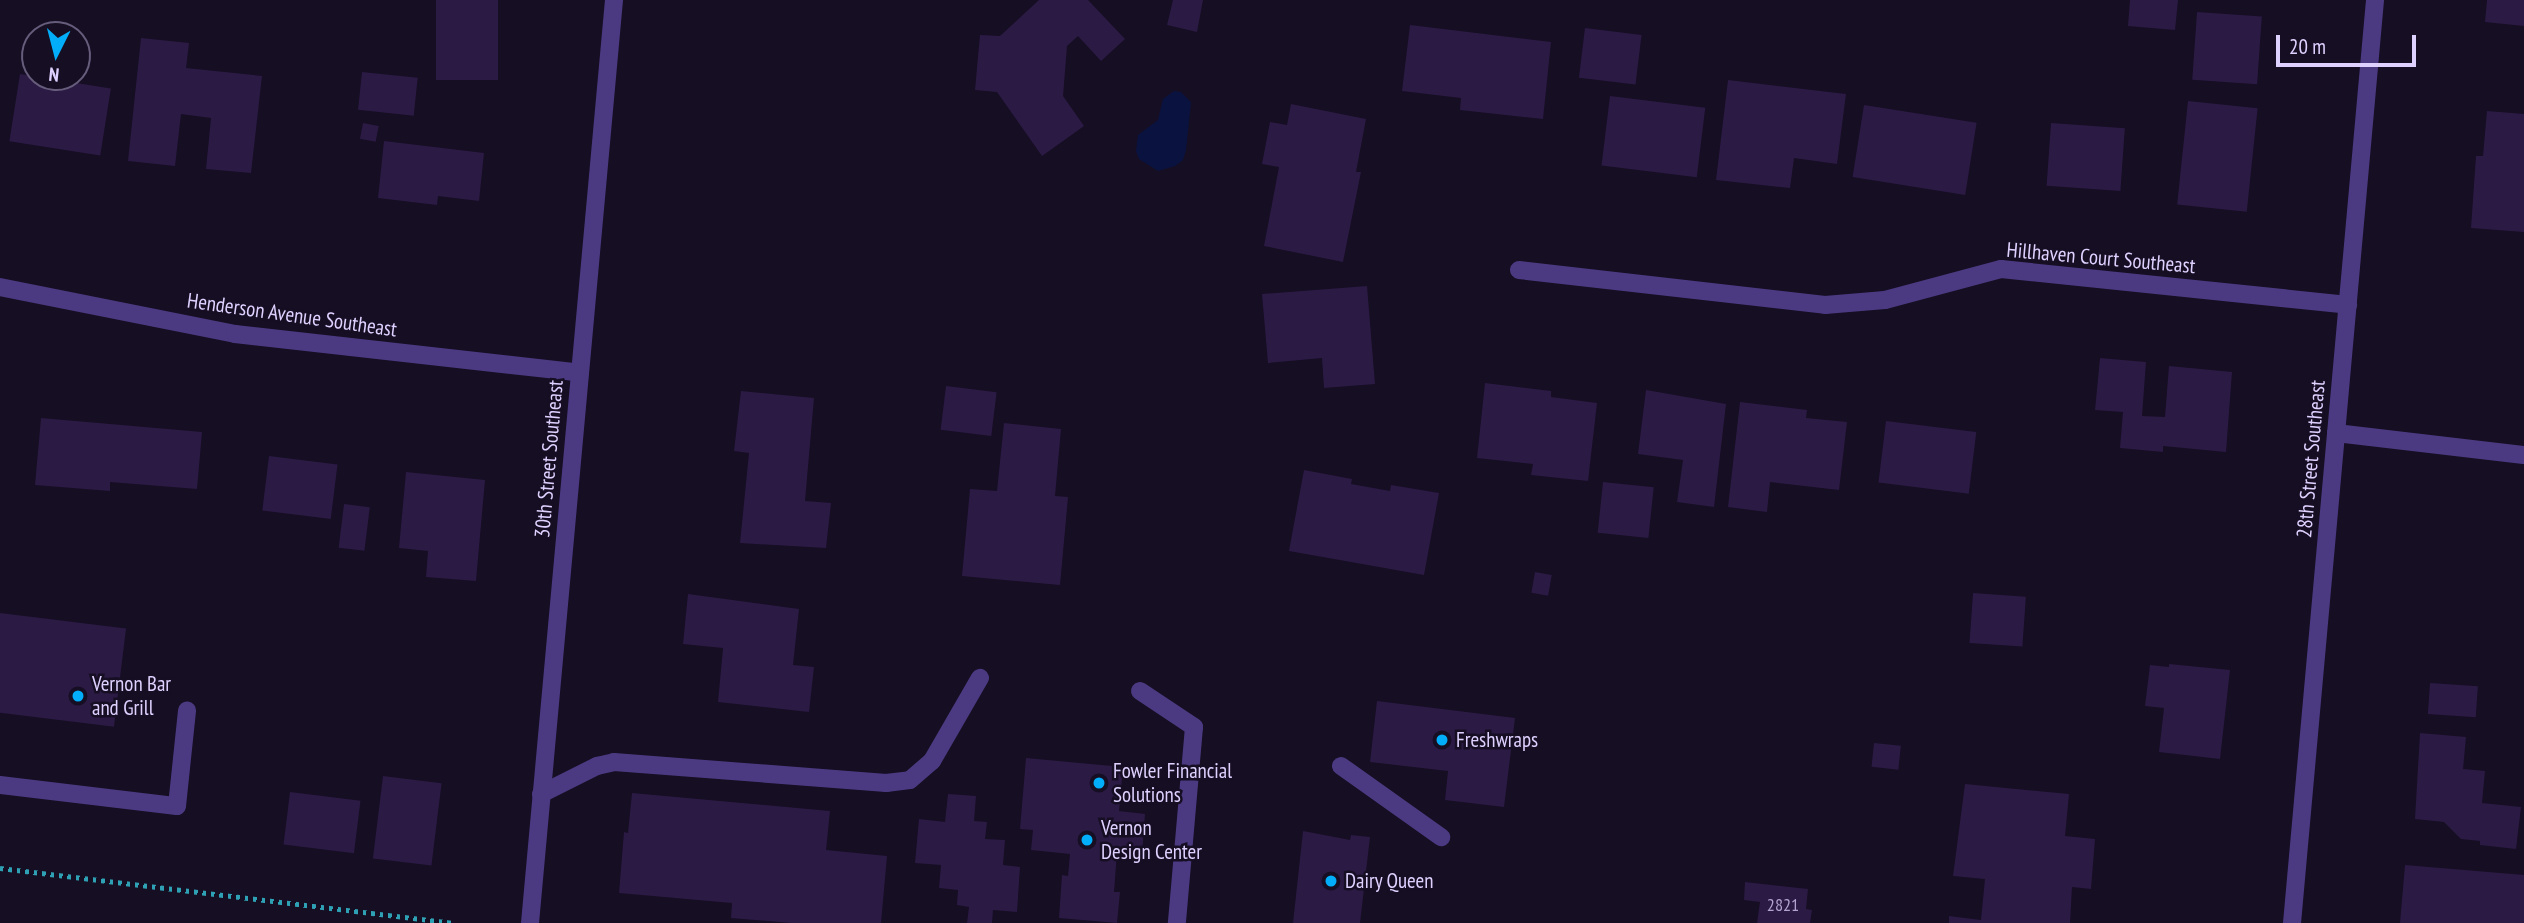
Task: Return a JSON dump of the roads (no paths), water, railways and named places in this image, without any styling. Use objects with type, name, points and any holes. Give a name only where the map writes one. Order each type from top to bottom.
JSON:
[{"type":"street","name":"30th Street Southeast","points":[[530,923],[614,0]]},
{"type":"street","name":"28th Street Southeast","points":[[2292,923],[2375,0]]},
{"type":"street","name":"Hillhaven Court Southeast","points":[[1519,270],[1825,305],[1885,300],[2001,269],[2348,305]]},
{"type":"street","name":"Henderson Avenue Southeast","points":[[0,287],[235,334],[580,373]]},
{"type":"street","points":[[2336,433],[2524,454]]},
{"type":"street","points":[[541,794],[597,766],[614,762],[886,783],[910,780],[932,761],[980,678]]},
{"type":"street","points":[[1140,691],[1194,727],[1177,923]]},
{"type":"street","points":[[0,785],[177,806],[187,711]]},
{"type":"street","points":[[1341,766],[1441,837]]},
{"type":"place","name":"Vernon Bar and Grill","points":[[78,696]]},
{"type":"place","name":"Freshwraps","points":[[1442,740]]},
{"type":"place","name":"Fowler Financial Solutions","points":[[1099,783]]},
{"type":"place","name":"Vernon Design Center","points":[[1087,840]]},
{"type":"place","name":"Dairy Queen","points":[[1331,881]]}]
